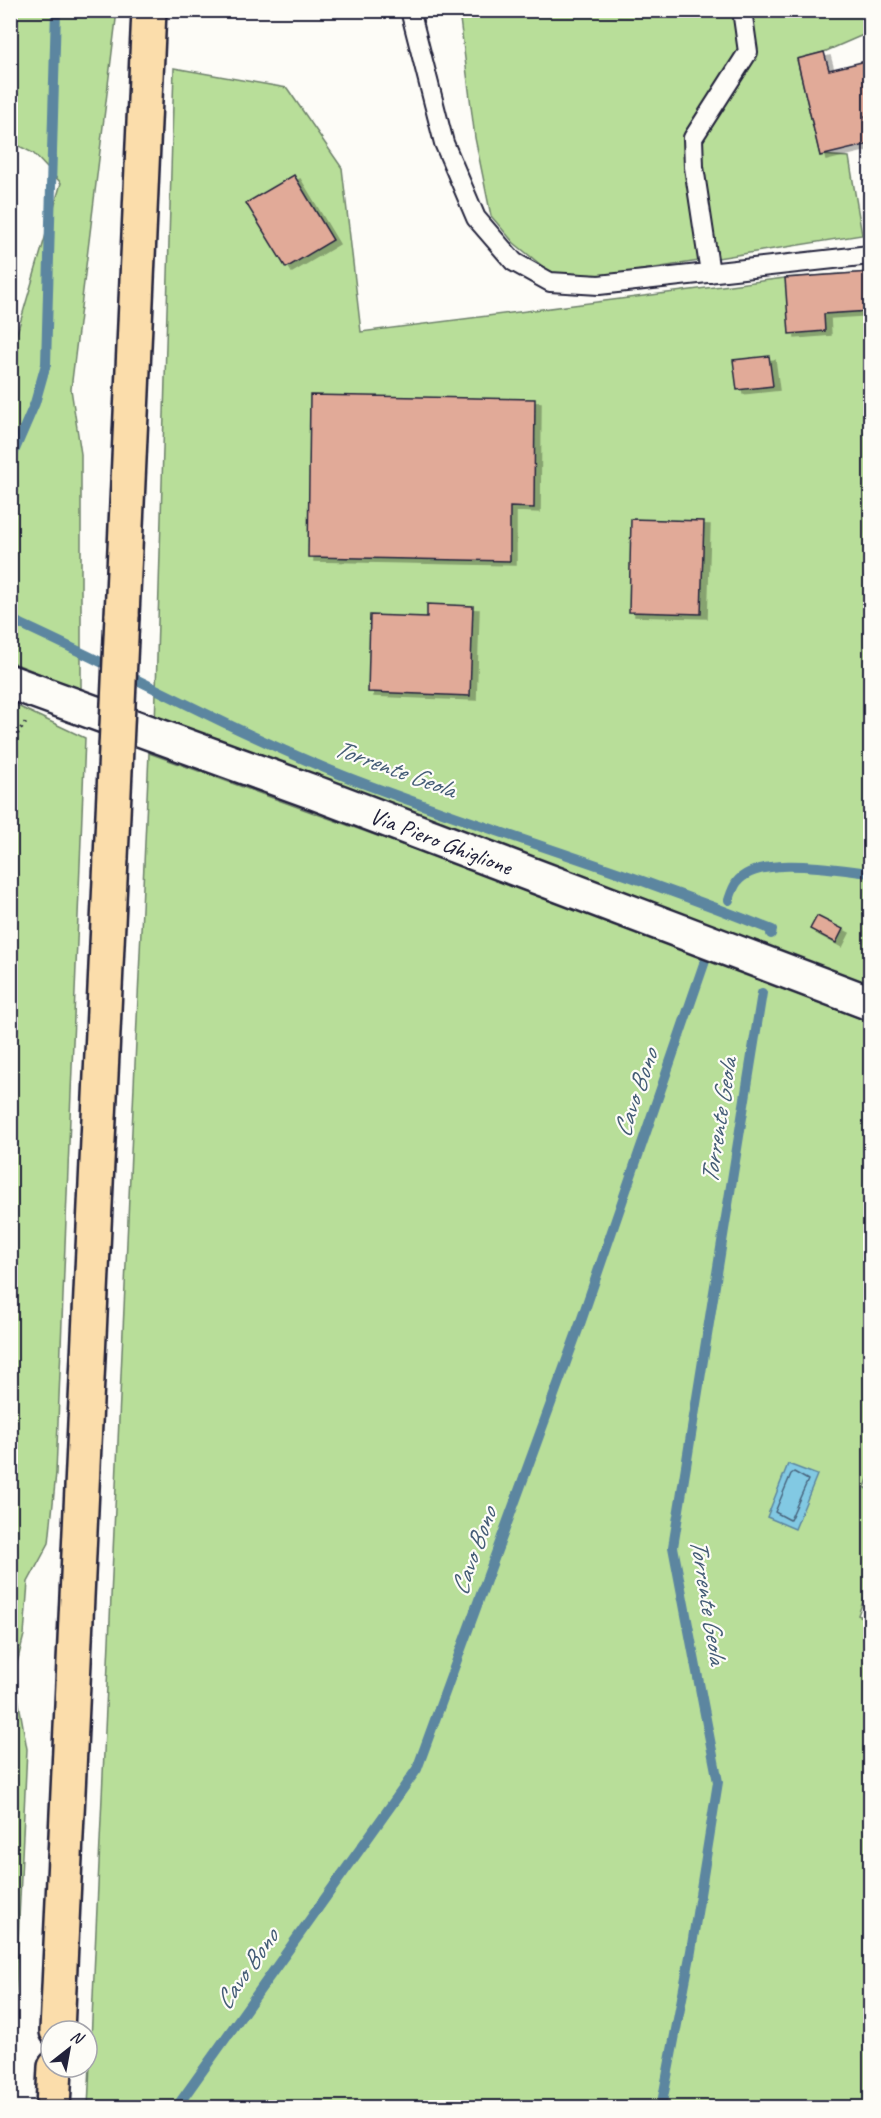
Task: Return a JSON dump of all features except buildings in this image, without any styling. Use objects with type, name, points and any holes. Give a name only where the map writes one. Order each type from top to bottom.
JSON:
[{"type":"highway","points":[[58,2019],[149,10]]},
{"type":"highway","points":[[53,2108],[54,2079]]},
{"type":"street","name":"Via Piero Ghiglione","points":[[10,682],[305,789],[870,1003]]},
{"type":"lane","points":[[410,10],[444,143],[476,218],[514,262],[550,282],[599,285],[870,255]]},
{"type":"lane","points":[[710,273],[694,167],[693,138],[748,52],[742,10]]},
{"type":"green space","points":[[11,11],[117,11],[71,389],[81,454],[81,690],[11,662],[10,357],[61,183],[33,153],[11,142]]},
{"type":"green space","points":[[459,11],[870,11],[870,32],[824,52],[797,59],[820,155],[849,157],[862,235],[592,278],[552,274],[514,243],[491,216],[475,138]]},
{"type":"green space","points":[[174,68],[287,88],[342,168],[361,332],[785,278],[870,272],[870,996],[155,726]]},
{"type":"green space","points":[[11,703],[85,738],[56,1473],[49,1543],[28,1582],[24,1635],[14,1675],[27,1749],[11,2090]]},
{"type":"green space","points":[[149,753],[485,875],[870,1022],[870,1473],[865,1488],[870,1491],[870,1583],[858,1615],[870,1620],[870,2107],[88,2108],[89,2079],[99,2079],[99,2019],[92,2019]]},
{"type":"water","points":[[788,1464],[817,1475],[795,1529],[767,1517]]},
{"type":"waterway","name":"Torrente Geola","points":[[10,461],[35,403],[46,364],[56,10]]},
{"type":"waterway","name":"Torrente Geola","points":[[10,619],[313,763],[409,800],[720,910],[772,930],[771,934]]},
{"type":"waterway","name":"Cavo Bono","points":[[729,900],[737,882],[748,873],[762,868],[800,866],[870,873]]},
{"type":"waterway","name":"Cavo Bono","points":[[176,2108],[417,1769],[580,1324],[707,955]]},
{"type":"waterway","name":"Torrente Geola","points":[[661,2108],[691,1951],[718,1782],[673,1547],[762,993]]}]
